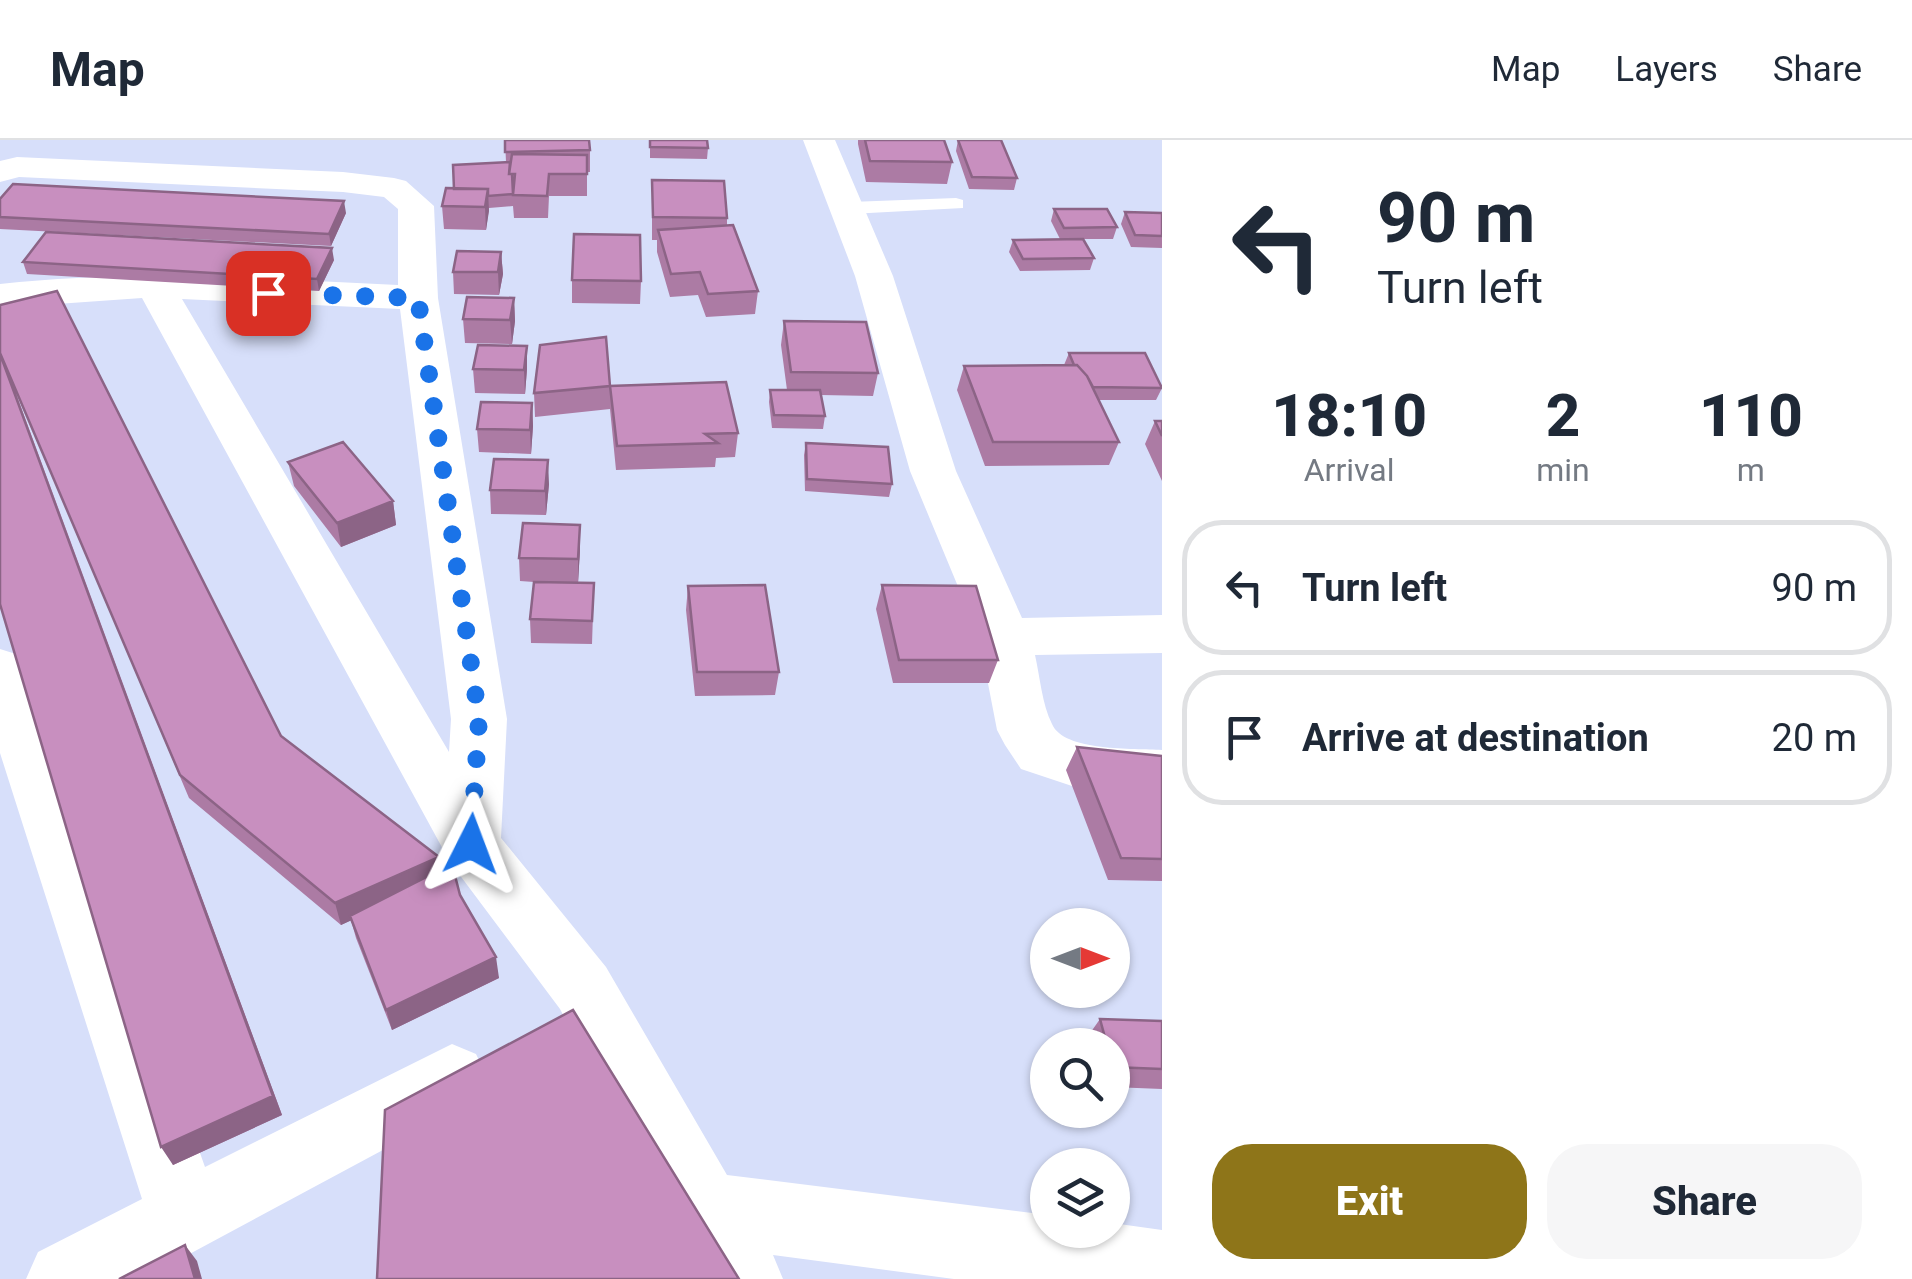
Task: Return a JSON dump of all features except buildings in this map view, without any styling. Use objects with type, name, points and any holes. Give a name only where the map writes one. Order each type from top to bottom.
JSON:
[{"type":"street","points":[[819,140],[850,208],[874,276],[933,471],[1005,637],[1025,730],[1042,754],[1078,766],[1162,772]]},
{"type":"street","points":[[6,166],[344,182],[394,188],[416,206],[418,298],[479,719],[471,844]]},
{"type":"street","points":[[0,296],[36,290],[156,288],[418,298]]},
{"type":"street","points":[[156,288],[471,844],[547,1029],[705,1210],[744,1279]]},
{"type":"street","points":[[1005,637],[1162,634]]},
{"type":"street","points":[[0,669],[184,1214]]},
{"type":"street","points":[[65,1279],[547,1029]]},
{"type":"street","points":[[705,1210],[1162,1268]]},
{"type":"lane","points":[[850,208],[956,204]]},
{"type":"route","points":[[268,293],[418,298],[479,719],[471,844]]}]
